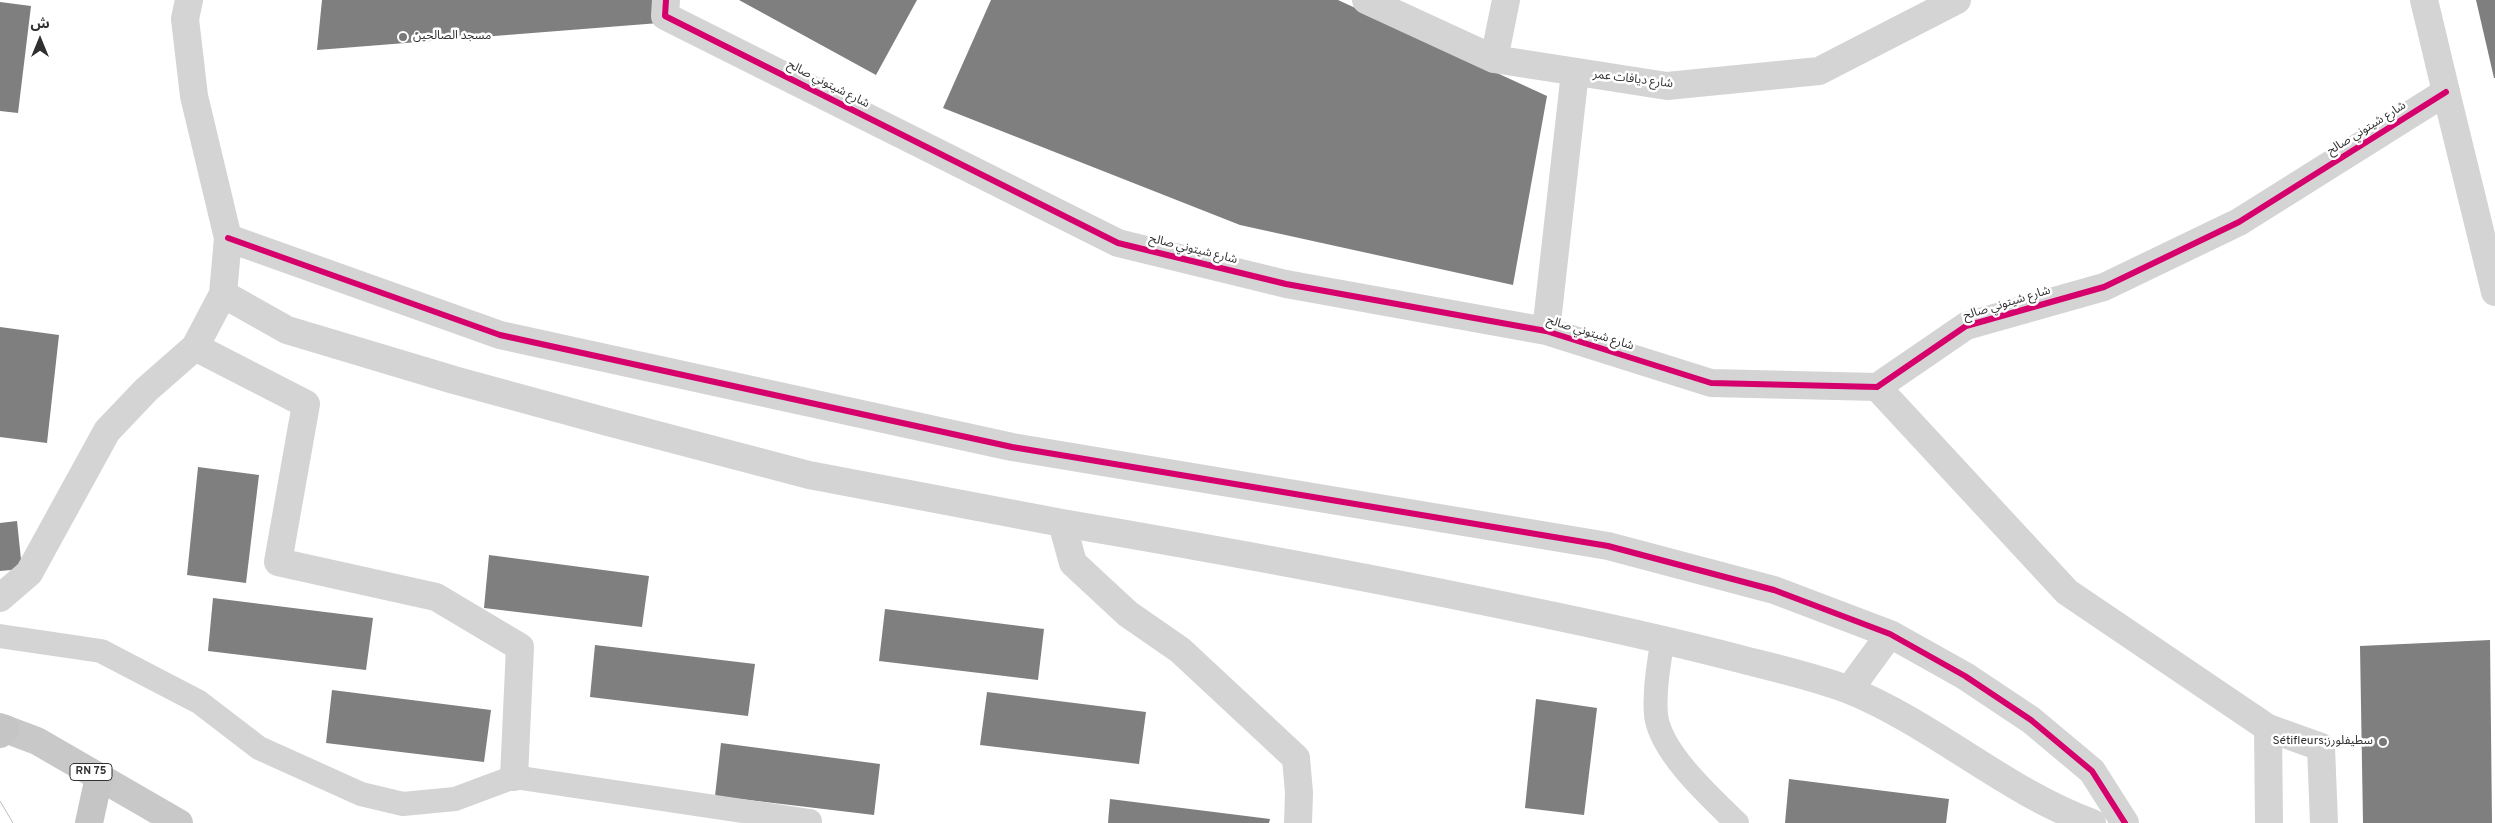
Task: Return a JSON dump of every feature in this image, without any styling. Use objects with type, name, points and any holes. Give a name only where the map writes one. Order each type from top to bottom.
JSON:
[{"type":"highway","points":[[89,823],[99,778]]},
{"type":"main road","name":"RN 75","points":[[2,730],[37,741],[179,823]]},
{"type":"street","points":[[0,598],[29,572],[107,431],[146,390],[195,347],[223,294],[228,238],[194,96],[185,19],[188,0]]},
{"type":"street","name":"شارع شيتوني صالح","points":[[666,0],[666,16],[1118,243],[1286,284],[1546,331],[1711,383],[1877,387],[1966,326],[2104,287],[2238,222],[2446,92]]},
{"type":"street","name":"شارع ديافات عمر","points":[[1366,0],[1494,59],[1667,86],[1819,71],[1957,0]]},
{"type":"street","points":[[1494,59],[1506,0]]},
{"type":"street","points":[[2424,0],[2495,292]]},
{"type":"street","points":[[1546,331],[1575,72]]},
{"type":"street","points":[[228,238],[500,336],[1012,447],[1608,546],[1774,590],[1890,634],[1965,676],[2031,720],[2092,771],[2125,823]]},
{"type":"street","points":[[223,294],[287,330],[454,380],[809,475],[1228,551],[1662,638],[1795,673],[1849,690],[1936,736],[2026,792],[2072,816],[2092,823]]},
{"type":"street","points":[[195,347],[306,404],[278,562],[436,596],[520,647],[514,778]]},
{"type":"street","points":[[1877,387],[2067,592],[2268,728],[2321,747],[2324,823]]},
{"type":"street","points":[[1062,522],[1073,563],[1128,614],[1180,650],[1296,758],[1299,793],[1298,823]]},
{"type":"street","points":[[1849,690],[1890,634]]},
{"type":"street","points":[[2268,728],[2268,823]]},
{"type":"lane","points":[[0,636],[101,651],[200,702],[259,748],[360,794],[403,804],[455,799],[514,778],[810,821]]},
{"type":"lane","points":[[1662,638],[1657,677],[1656,716],[1670,750],[1701,789],[1737,823]]},
{"type":"building","name":"مسجد الصالحين","points":[[322,0],[659,0],[659,23],[317,50]]},
{"type":"building","points":[[739,0],[917,0],[876,75]]},
{"type":"building","points":[[991,0],[1338,0],[1547,96],[1513,285],[1240,225],[943,108]]},
{"type":"building","points":[[2476,0],[2495,0],[2495,78],[2494,78]]},
{"type":"building","points":[[0,2],[31,6],[18,113],[0,111]]},
{"type":"building","points":[[0,327],[59,335],[47,443],[0,437]]},
{"type":"building","points":[[198,467],[259,475],[246,583],[187,575]]},
{"type":"building","points":[[17,521],[22,569],[0,571],[0,523]]},
{"type":"building","points":[[489,555],[649,576],[642,627],[484,608]]},
{"type":"building","points":[[213,598],[373,618],[366,670],[208,651]]},
{"type":"building","points":[[885,609],[1044,629],[1038,680],[879,661]]},
{"type":"building","points":[[2490,640],[2492,823],[2363,823],[2360,646]]},
{"type":"building","points":[[595,645],[755,664],[748,716],[590,697]]},
{"type":"building","points":[[332,690],[491,710],[484,762],[326,743]]},
{"type":"building","points":[[987,692],[1146,712],[1139,764],[980,745]]},
{"type":"building","points":[[1536,699],[1597,708],[1584,815],[1525,808]]},
{"type":"building","points":[[721,743],[880,764],[874,815],[715,796]]},
{"type":"building","points":[[1789,779],[1949,799],[1946,823],[1785,823]]},
{"type":"building","points":[[1110,799],[1270,819],[1269,823],[1108,823]]},
{"type":"tram line","points":[[0,801],[13,823]]},
{"type":"cycle path","points":[[666,0],[665,16],[1118,243],[1286,284],[1546,331],[1711,383],[1877,387],[1966,326],[2104,287],[2239,222],[2446,92]]},
{"type":"cycle path","points":[[228,238],[500,335],[1012,447],[1608,546],[1774,590],[1890,634],[1965,676],[2031,720],[2092,771],[2125,823]]},
{"type":"place","name":"مسجد الصالحين","points":[[403,37]]},
{"type":"place","name":"Sétifleurs;سطيفلورز","points":[[2383,742]]}]
